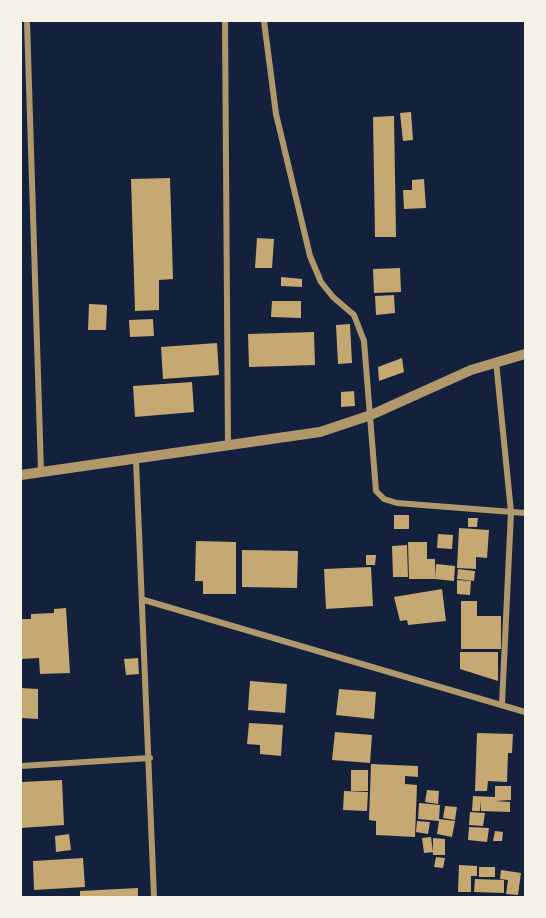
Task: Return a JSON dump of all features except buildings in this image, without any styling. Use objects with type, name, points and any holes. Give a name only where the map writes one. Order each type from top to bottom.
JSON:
[{"type":"street","points":[[27,21],[41,471]]},
{"type":"street","points":[[225,21],[228,445]]},
{"type":"street","points":[[264,21],[276,114],[310,256],[321,282],[354,315],[364,341],[376,491],[384,500],[397,503],[525,513]]},
{"type":"street","points":[[21,475],[320,432],[371,415],[446,380],[496,361],[525,354]]},
{"type":"street","points":[[496,361],[511,512],[502,704]]},
{"type":"street","points":[[136,460],[144,600],[154,897]]},
{"type":"street","points":[[144,600],[525,712]]},
{"type":"street","points":[[21,766],[150,758]]}]
